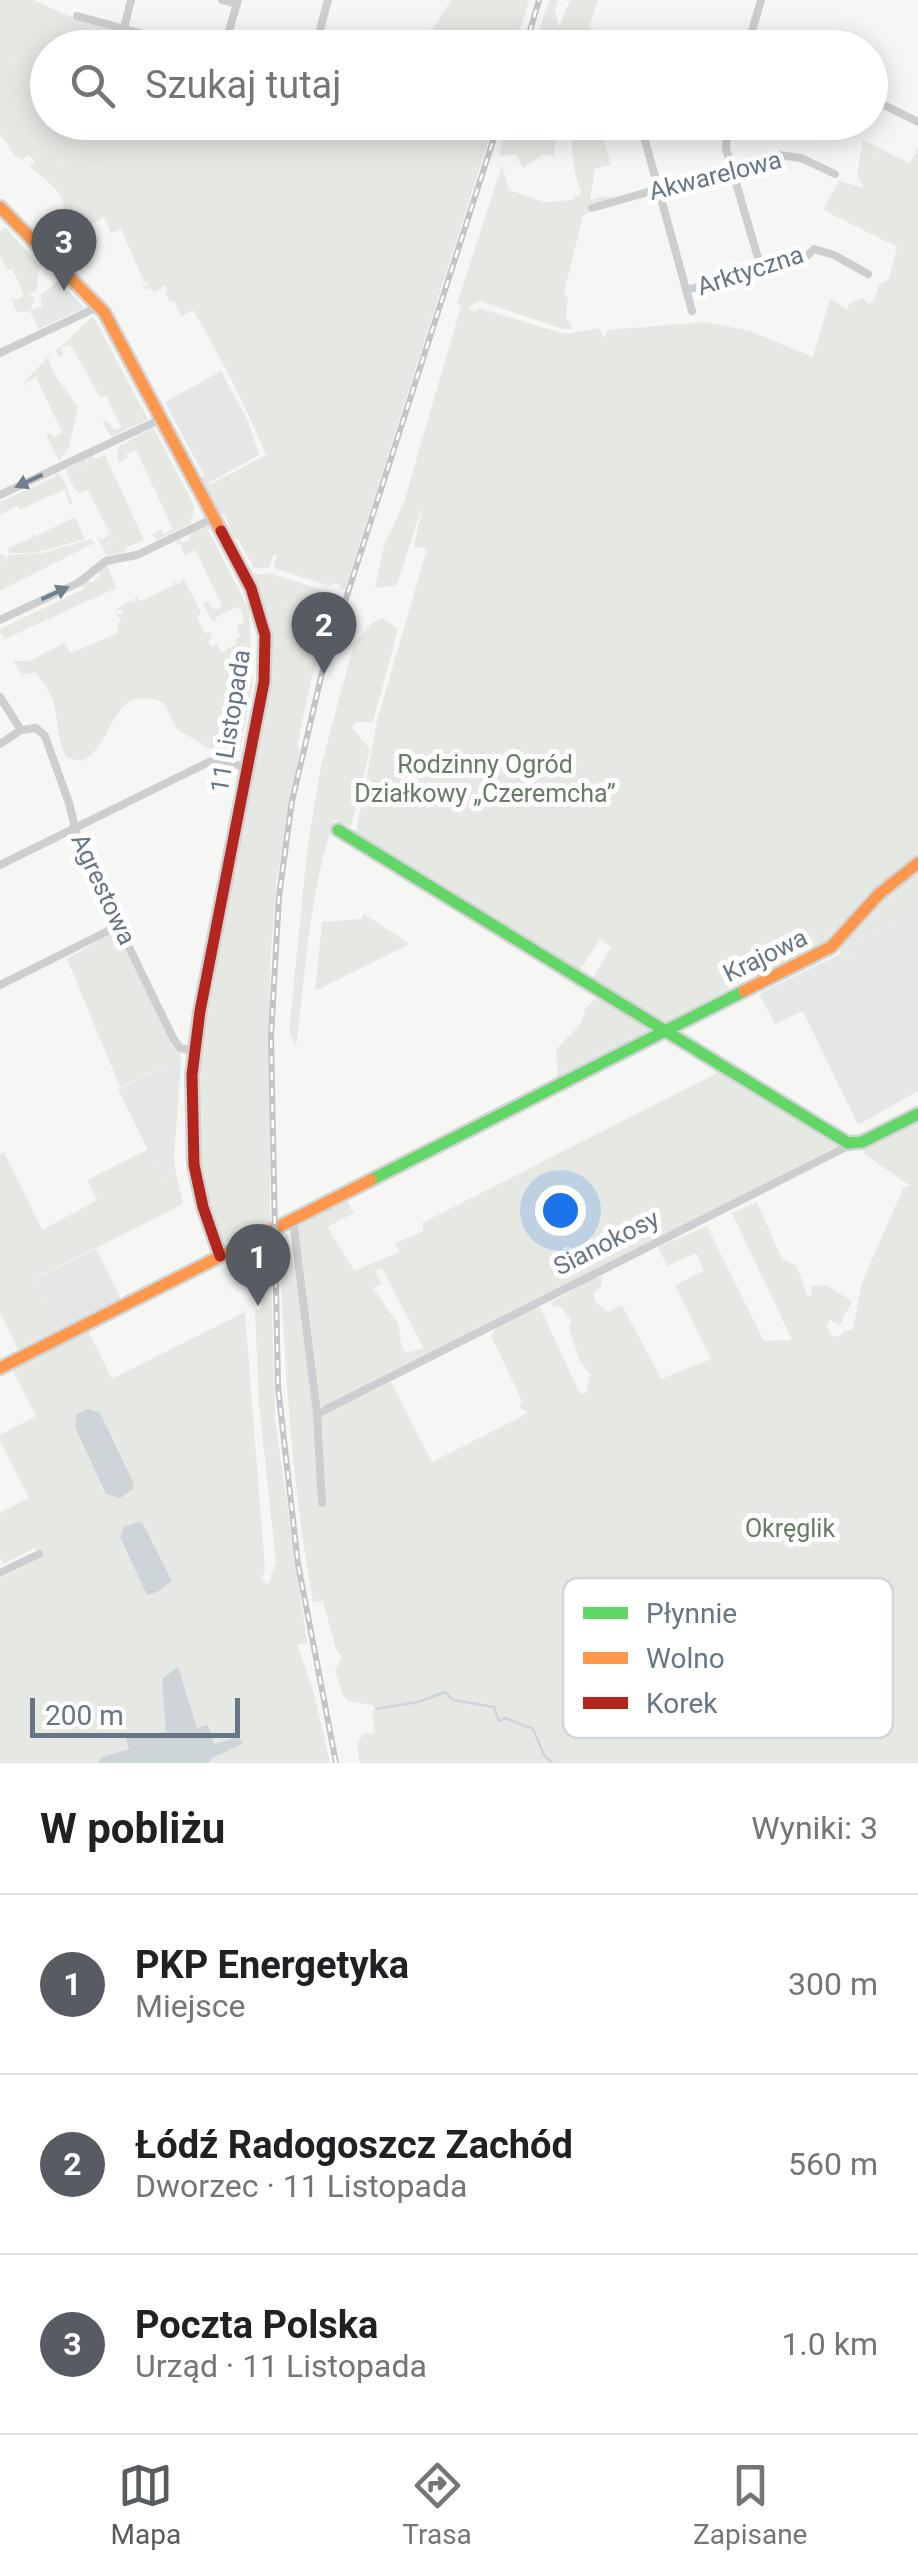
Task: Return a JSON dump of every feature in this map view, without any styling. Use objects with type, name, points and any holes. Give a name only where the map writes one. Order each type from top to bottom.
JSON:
[{"type":"street","points":[[124,28],[131,0]]},
{"type":"street","points":[[222,0],[238,2],[229,30]]},
{"type":"street","points":[[320,30],[328,0]]},
{"type":"street","points":[[751,30],[761,0]]},
{"type":"street","points":[[78,16],[131,30]]},
{"type":"street","points":[[888,107],[918,122]]},
{"type":"street","points":[[645,140],[692,311]]},
{"type":"street","points":[[725,140],[761,268]]},
{"type":"street","name":"Akwarelowa","points":[[592,208],[768,157],[791,155],[835,174]]},
{"type":"street","name":"11 Listopada","points":[[2,213],[100,306],[251,588],[264,630],[266,672],[194,1050],[193,1158],[203,1207],[220,1256]]},
{"type":"street","name":"Arktyczna","points":[[686,290],[808,256],[814,249],[834,254],[868,274]]},
{"type":"street","points":[[0,353],[100,306]]},
{"type":"street","points":[[0,494],[161,419]]},
{"type":"street","points":[[0,620],[78,583],[106,562],[137,555],[214,518]]},
{"type":"street","points":[[0,697],[21,730],[0,744]]},
{"type":"street","name":"Agrestowa","points":[[21,730],[36,728],[48,740],[81,848],[176,1042],[184,1049],[194,1050]]},
{"type":"street","points":[[0,865],[211,761],[218,759],[247,768]]},
{"type":"street","points":[[338,830],[852,1144]]},
{"type":"street","name":"Krajowa","points":[[0,1368],[834,945],[879,894],[918,862]]},
{"type":"street","points":[[0,986],[118,926]]},
{"type":"street","name":"Sianokosy","points":[[317,1414],[918,1114]]},
{"type":"street","points":[[293,1220],[317,1414],[322,1503]]},
{"type":"street","points":[[0,1573],[38,1554]]},
{"type":"shaded area","points":[[59,280],[84,308],[38,329],[30,311],[42,306],[40,295]]},
{"type":"shaded area","points":[[221,371],[248,421],[259,455],[208,483],[165,402]]},
{"type":"shaded area","points":[[918,908],[918,1091],[858,1125],[803,1011],[775,1024],[759,994],[840,954],[843,960],[860,951],[856,940]]},
{"type":"shaded area","points":[[181,1059],[176,1174],[163,1180],[118,1089]]},
{"type":"shaded area","points":[[96,1249],[121,1299],[60,1330],[33,1280]]},
{"type":"shaded area","points":[[89,1409],[100,1413],[133,1482],[133,1489],[120,1498],[106,1494],[75,1427],[77,1414]]},
{"type":"shaded area","points":[[139,1522],[172,1581],[147,1595],[120,1537],[124,1527]]},
{"type":"shaded area","points":[[178,1667],[197,1728],[208,1725],[214,1744],[239,1737],[243,1744],[208,1763],[98,1763],[102,1757],[129,1749],[126,1738],[166,1732],[162,1679]]},
{"type":"green space","points":[[0,0],[33,0],[71,17],[116,30],[30,30],[30,140],[489,140],[345,590],[340,585],[330,586],[274,568],[277,554],[269,568],[254,568],[201,478],[204,476],[210,485],[266,455],[193,310],[181,316],[165,293],[165,285],[154,293],[150,287],[144,290],[142,287],[149,283],[144,282],[121,229],[111,233],[104,217],[67,238],[59,194],[30,166],[35,162],[29,155],[22,160],[14,155],[0,134]]},
{"type":"green space","points":[[451,0],[529,0],[520,30],[431,30]]},
{"type":"green space","points":[[549,0],[558,0],[555,11],[559,27],[570,0],[598,0],[589,27],[594,30],[539,30]]},
{"type":"green space","points":[[503,140],[556,140],[554,156],[544,154],[523,168],[516,154],[499,156]]},
{"type":"green space","name":"Rodzinny Ogród Działkowy „Czeremcha”","points":[[572,140],[604,140],[611,165],[595,169],[590,200],[616,198],[583,216],[564,293],[568,298],[566,316],[573,329],[562,329],[480,301],[468,307],[565,334],[600,328],[603,339],[607,330],[705,322],[750,331],[813,357],[830,299],[847,309],[850,303],[863,298],[868,304],[874,301],[879,285],[889,278],[897,247],[823,210],[839,181],[864,188],[857,174],[863,140],[909,163],[918,148],[918,858],[865,900],[834,941],[758,979],[754,974],[665,1025],[591,981],[611,947],[600,939],[579,971],[356,832],[378,717],[427,549],[414,546],[423,503],[397,585],[375,588],[384,546],[404,502],[461,306],[457,304],[502,165],[509,190],[544,202],[572,200],[581,192]]},
{"type":"green space","points":[[5,227],[39,265],[37,289],[28,296],[35,297],[30,311],[17,312],[11,297],[16,300],[24,295],[12,268],[7,270],[0,255],[0,231]]},
{"type":"green space","points":[[93,316],[148,419],[112,437],[102,423],[106,421],[115,430],[121,427],[106,396],[101,398],[70,344],[61,348],[64,355],[59,357],[56,351]]},
{"type":"green space","points":[[51,354],[48,360],[56,377],[77,405],[79,402],[69,447],[59,461],[46,434],[53,437],[62,432],[36,378],[26,382],[27,389],[24,382]]},
{"type":"green space","points":[[153,427],[195,507],[190,524],[157,540],[152,534],[173,529],[136,450],[119,463],[117,456],[120,443]]},
{"type":"green space","points":[[93,455],[96,459],[105,455],[144,540],[125,552],[107,556],[102,547],[125,535],[101,546],[97,536],[102,539],[110,534],[88,490],[79,493],[79,499],[78,490],[66,472],[87,458],[86,468]]},
{"type":"green space","points":[[55,471],[62,477],[73,503],[69,505],[65,489],[0,515],[0,502],[55,477]]},
{"type":"green space","points":[[75,517],[85,539],[34,553],[8,553],[9,548],[33,537],[32,533],[36,536]]},
{"type":"green space","points":[[205,526],[214,528],[217,534],[207,528],[249,609],[252,686],[240,752],[223,757],[177,729],[164,703],[146,698],[123,707],[94,752],[82,761],[67,758],[50,694],[35,672],[22,675],[13,661],[29,661],[64,643],[71,653],[113,635],[119,631],[118,615],[123,612],[116,612],[117,609],[130,600],[135,604],[137,597],[140,601],[175,585],[173,580],[177,584],[182,582],[182,576],[201,612],[197,618],[206,634],[210,631],[212,636],[208,643],[216,643],[221,652],[237,644],[235,639],[240,636],[236,626],[244,622],[242,611],[236,607],[212,621],[203,603],[208,601],[217,609],[222,606],[198,555],[195,550],[185,555],[180,544],[175,545],[179,539],[182,543],[189,540],[191,533]]},
{"type":"green space","points":[[91,539],[94,543],[0,591],[0,554],[6,555],[3,564],[8,555],[43,553]]},
{"type":"green space","points":[[101,567],[108,567],[116,588],[5,639],[0,633],[0,629],[84,589],[82,583],[87,579],[91,583],[101,575]]},
{"type":"green space","points":[[268,573],[335,594],[328,614],[333,617],[312,676],[297,746],[300,748],[276,885],[270,965],[270,1228],[230,1246],[220,1238],[203,1185],[195,1097],[200,1035],[270,669],[268,623],[251,575]]},
{"type":"green space","points":[[382,618],[398,629],[373,722],[356,722],[352,728],[370,749],[351,827],[335,820],[319,873],[296,1046],[289,1032],[308,843],[321,766],[354,644],[372,623]]},
{"type":"green space","points":[[918,870],[918,908],[856,940],[861,951],[843,960],[838,946],[875,905]]},
{"type":"green space","points":[[364,914],[410,944],[315,991],[322,922],[361,919]]},
{"type":"green space","points":[[112,933],[120,935],[172,1045],[180,1050],[181,1059],[120,1087],[67,959]]},
{"type":"green space","points":[[597,998],[606,999],[657,1029],[558,1079],[556,1051],[578,1027],[585,1008]]},
{"type":"green space","name":"Okręglik","points":[[723,1070],[838,1146],[330,1405],[317,1407],[318,1417],[391,1382],[432,1462],[528,1413],[519,1407],[522,1401],[491,1336],[496,1328],[539,1305],[580,1394],[586,1393],[590,1375],[579,1359],[569,1327],[572,1321],[560,1306],[552,1307],[551,1303],[594,1277],[602,1277],[601,1286],[593,1293],[596,1303],[608,1312],[622,1305],[661,1379],[711,1359],[675,1285],[704,1271],[696,1253],[667,1266],[658,1247],[707,1226],[764,1341],[792,1340],[732,1213],[757,1202],[782,1259],[797,1266],[807,1296],[812,1295],[811,1286],[827,1285],[852,1301],[840,1325],[830,1320],[827,1327],[831,1335],[839,1337],[845,1330],[853,1330],[861,1285],[903,1188],[909,1185],[864,1154],[866,1145],[918,1119],[918,1763],[360,1763],[357,1745],[363,1734],[375,1733],[372,1711],[377,1710],[348,1701],[342,1693],[335,1670],[342,1657],[336,1649],[323,1601],[313,1602],[290,1419],[279,1236],[284,1232],[288,1235],[298,1289],[298,1225],[346,1199],[354,1213],[328,1227],[354,1271],[399,1252],[395,1243],[424,1231],[422,1223]],"holes":[[[382,1268],[423,1348],[407,1353],[402,1348],[398,1324],[373,1288],[382,1284],[375,1272]]]},
{"type":"green space","points":[[148,1149],[162,1179],[176,1174],[183,1204],[34,1279],[60,1330],[18,1349],[0,1313],[0,1154],[4,1152],[42,1230],[97,1200],[87,1180]]},
{"type":"green space","points":[[270,1238],[275,1419],[307,1643],[297,1645],[313,1689],[330,1763],[0,1763],[0,1579],[40,1558],[35,1548],[3,1564],[0,1557],[0,1513],[29,1498],[0,1435],[36,1416],[12,1369],[88,1330],[112,1379],[245,1312],[265,1569],[262,1579],[268,1585],[276,1562],[259,1405],[255,1309],[261,1310],[262,1304],[257,1302],[261,1293],[247,1251]]},
{"type":"waterway","points":[[376,1709],[418,1702],[445,1692],[453,1700],[494,1707],[499,1721],[505,1718],[533,1729],[544,1755],[552,1763]]},
{"type":"railway","points":[[530,30],[539,0]]},
{"type":"railway","points":[[336,1763],[298,1564],[278,1387],[271,1036],[279,896],[292,801],[322,673],[493,140]]},
{"type":"traffic: fast","points":[[338,830],[848,1143],[862,1142],[918,1114]]},
{"type":"traffic: fast","points":[[371,1180],[744,991]]},
{"type":"traffic: slow","points":[[0,207],[104,312],[221,531]]},
{"type":"traffic: slow","points":[[744,991],[831,947],[879,894],[918,863]]},
{"type":"traffic: slow","points":[[0,1368],[371,1180]]},
{"type":"traffic: jam","points":[[220,1256],[194,1165],[192,1075],[200,1011],[264,682],[265,635],[251,588],[221,531]]},
{"type":"place","name":"Poczta Polska","points":[[64,291]]},
{"type":"place","name":"Łódź Radogoszcz Zachód","points":[[324,674]]},
{"type":"place","name":"PKP Energetyka","points":[[258,1306]]}]
